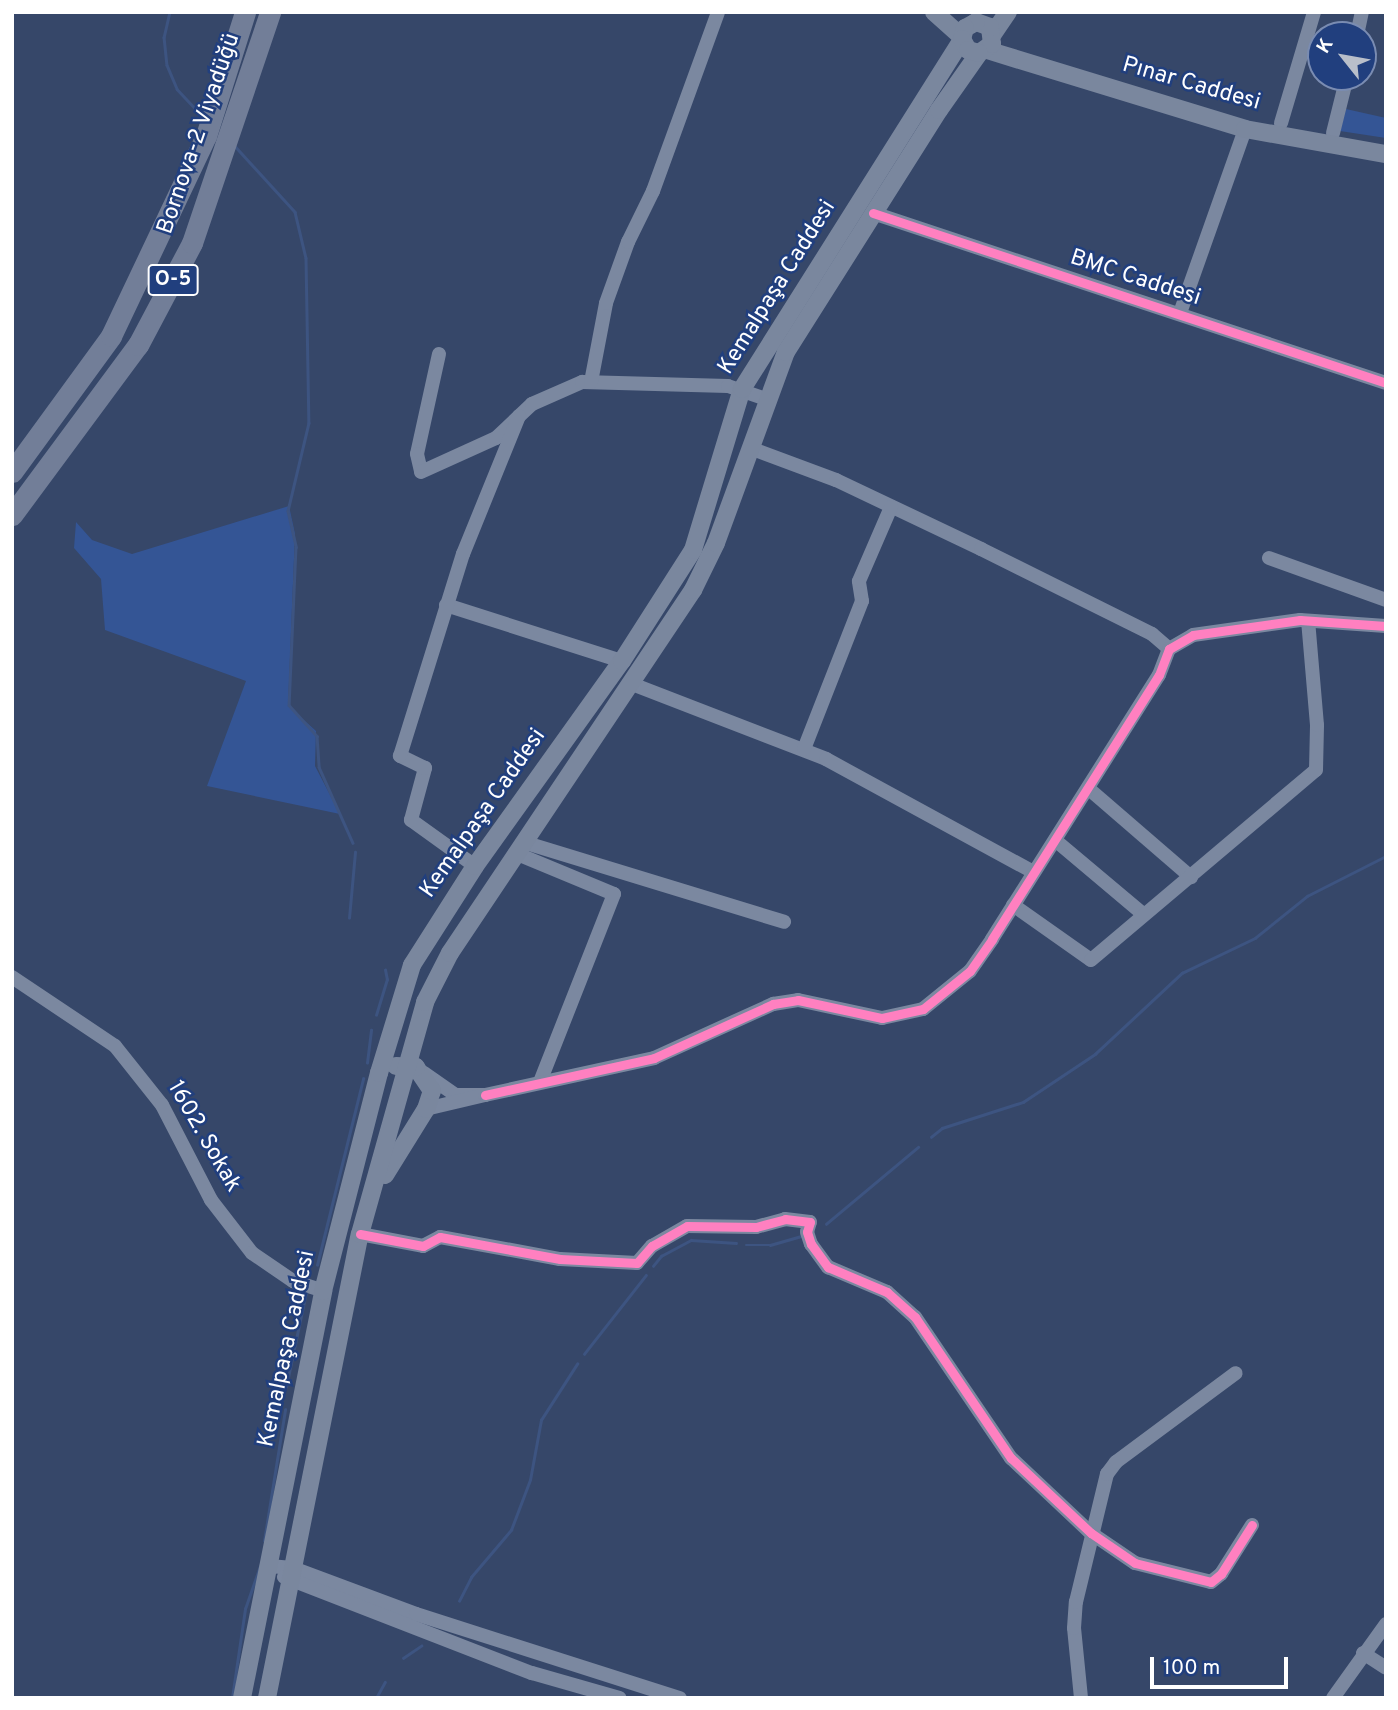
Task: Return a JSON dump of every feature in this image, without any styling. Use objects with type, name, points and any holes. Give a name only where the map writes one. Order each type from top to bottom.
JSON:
[{"type":"highway","name":"Bornova-2 Viyadüğü","points":[[12,472],[118,324],[206,136],[245,12]]},
{"type":"highway","name":"Bornova-2 Viyadüğü","points":[[12,515],[138,345],[192,243],[270,12]]},
{"type":"main road","points":[[934,12],[962,38],[968,50],[988,43]]},
{"type":"main road","name":"Kemalpaşa Caddesi","points":[[267,1698],[360,1234],[425,1002],[450,953],[519,847],[632,684],[716,543],[765,399],[813,305],[1008,12]]},
{"type":"main road","name":"Kemalpaşa Caddesi","points":[[242,1698],[323,1291],[377,1080],[412,965],[475,866],[622,661],[693,550],[742,390],[973,17],[987,24],[988,43]]},
{"type":"main road","name":"Pınar Caddesi","points":[[988,43],[1281,123],[1386,144]]},
{"type":"main road","name":"Pınar Caddesi","points":[[988,43],[1245,129],[1386,154]]},
{"type":"main road","points":[[370,1202],[423,1112],[432,1091],[424,1073],[407,1064],[377,1080],[379,1106],[393,1118],[423,1112]]},
{"type":"street","points":[[591,382],[606,303],[628,242],[653,191],[718,12]]},
{"type":"street","points":[[1281,123],[1314,12]]},
{"type":"street","points":[[1333,133],[1344,91]]},
{"type":"street","points":[[1180,313],[1245,129]]},
{"type":"street","name":"BMC Caddesi","points":[[873,213],[1386,383]]},
{"type":"street","points":[[439,354],[417,454],[421,472],[496,438],[532,404],[591,382],[742,390],[765,399]]},
{"type":"street","points":[[475,866],[411,820],[425,768],[400,755],[446,605],[519,416]]},
{"type":"street","points":[[750,448],[891,507],[1115,615],[1169,649]]},
{"type":"street","points":[[804,749],[862,601],[859,581],[891,507]]},
{"type":"street","points":[[1269,558],[1386,600]]},
{"type":"street","points":[[446,605],[622,661]]},
{"type":"street","points":[[1013,905],[1091,960],[1315,770],[1317,725],[1308,621]]},
{"type":"street","points":[[423,1112],[540,1082],[654,1058],[773,1004],[798,1000],[882,1017],[923,1009],[970,971],[1089,789],[1159,675],[1169,649],[1193,635],[1308,621],[1386,625]]},
{"type":"street","points":[[632,684],[804,749],[1033,872]]},
{"type":"street","points":[[1089,789],[1191,877]]},
{"type":"street","points":[[1055,840],[1144,915]]},
{"type":"street","points":[[519,847],[784,922]]},
{"type":"street","points":[[519,847],[614,894],[540,1082]]},
{"type":"street","name":"1602. Sokak","points":[[12,977],[115,1046],[163,1105],[211,1200],[252,1253],[293,1281],[323,1291]]},
{"type":"street","points":[[424,1073],[455,1095],[485,1095]]},
{"type":"street","points":[[360,1234],[423,1246],[440,1237],[560,1259],[637,1263],[652,1246],[687,1226],[756,1227],[785,1219],[810,1222],[807,1232],[823,1261],[887,1292],[915,1317],[1012,1458],[1091,1533],[1135,1563],[1210,1582],[1221,1574],[1252,1525]]},
{"type":"street","points":[[1082,1698],[1074,1628],[1101,1489],[1116,1462],[1236,1373]]},
{"type":"street","points":[[269,1566],[532,1673],[620,1698]]},
{"type":"street","points":[[292,1575],[680,1698]]},
{"type":"street","points":[[1333,1698],[1386,1624]]},
{"type":"street","points":[[1363,1653],[1386,1668]]},
{"type":"shaded area","points":[[1346,109],[1386,118],[1386,138],[1340,131]]},
{"type":"shaded area","points":[[289,506],[295,534],[288,706],[316,731],[315,766],[340,814],[207,786],[246,681],[105,630],[101,579],[74,548],[76,522],[92,540],[132,554]]},
{"type":"waterway","points":[[170,12],[164,37],[167,65],[177,89],[202,116]]},
{"type":"waterway","points":[[235,146],[295,212],[306,258],[309,423],[288,511],[296,547],[289,705],[317,736],[319,767],[353,843]]},
{"type":"waterway","points":[[349,918],[355,852]]},
{"type":"waterway","points":[[931,1137],[942,1128],[1023,1102],[1095,1054],[1182,973],[1255,938],[1307,896],[1386,856]]},
{"type":"waterway","points":[[376,1015],[387,980],[385,970]]},
{"type":"waterway","points":[[367,1063],[371,1030]]},
{"type":"waterway","points":[[317,1265],[363,1079]]},
{"type":"waterway","points":[[826,1224],[918,1147]]},
{"type":"waterway","points":[[746,1245],[770,1245],[802,1236]]},
{"type":"waterway","points":[[653,1266],[661,1256],[691,1240],[736,1243]]},
{"type":"waterway","points":[[584,1354],[646,1275]]},
{"type":"waterway","points":[[286,1387],[306,1292]]},
{"type":"waterway","points":[[459,1601],[471,1577],[511,1530],[530,1480],[541,1420],[577,1364]]},
{"type":"waterway","points":[[264,1541],[285,1410]]},
{"type":"waterway","points":[[232,1698],[245,1609],[260,1566]]},
{"type":"waterway","points":[[403,1658],[421,1646]]},
{"type":"waterway","points":[[376,1698],[385,1682]]},
{"type":"cycle path","points":[[873,213],[1386,383]]},
{"type":"cycle path","points":[[485,1095],[654,1058],[773,1004],[798,1000],[882,1018],[923,1009],[970,971],[992,939],[1159,675],[1169,649],[1193,635],[1300,620],[1386,626]]},
{"type":"cycle path","points":[[360,1234],[423,1246],[440,1237],[560,1259],[637,1263],[652,1246],[687,1226],[756,1227],[785,1219],[810,1222],[807,1232],[811,1244],[828,1267],[887,1292],[915,1317],[1011,1458],[1091,1533],[1135,1563],[1211,1582],[1221,1574],[1252,1525]]}]
